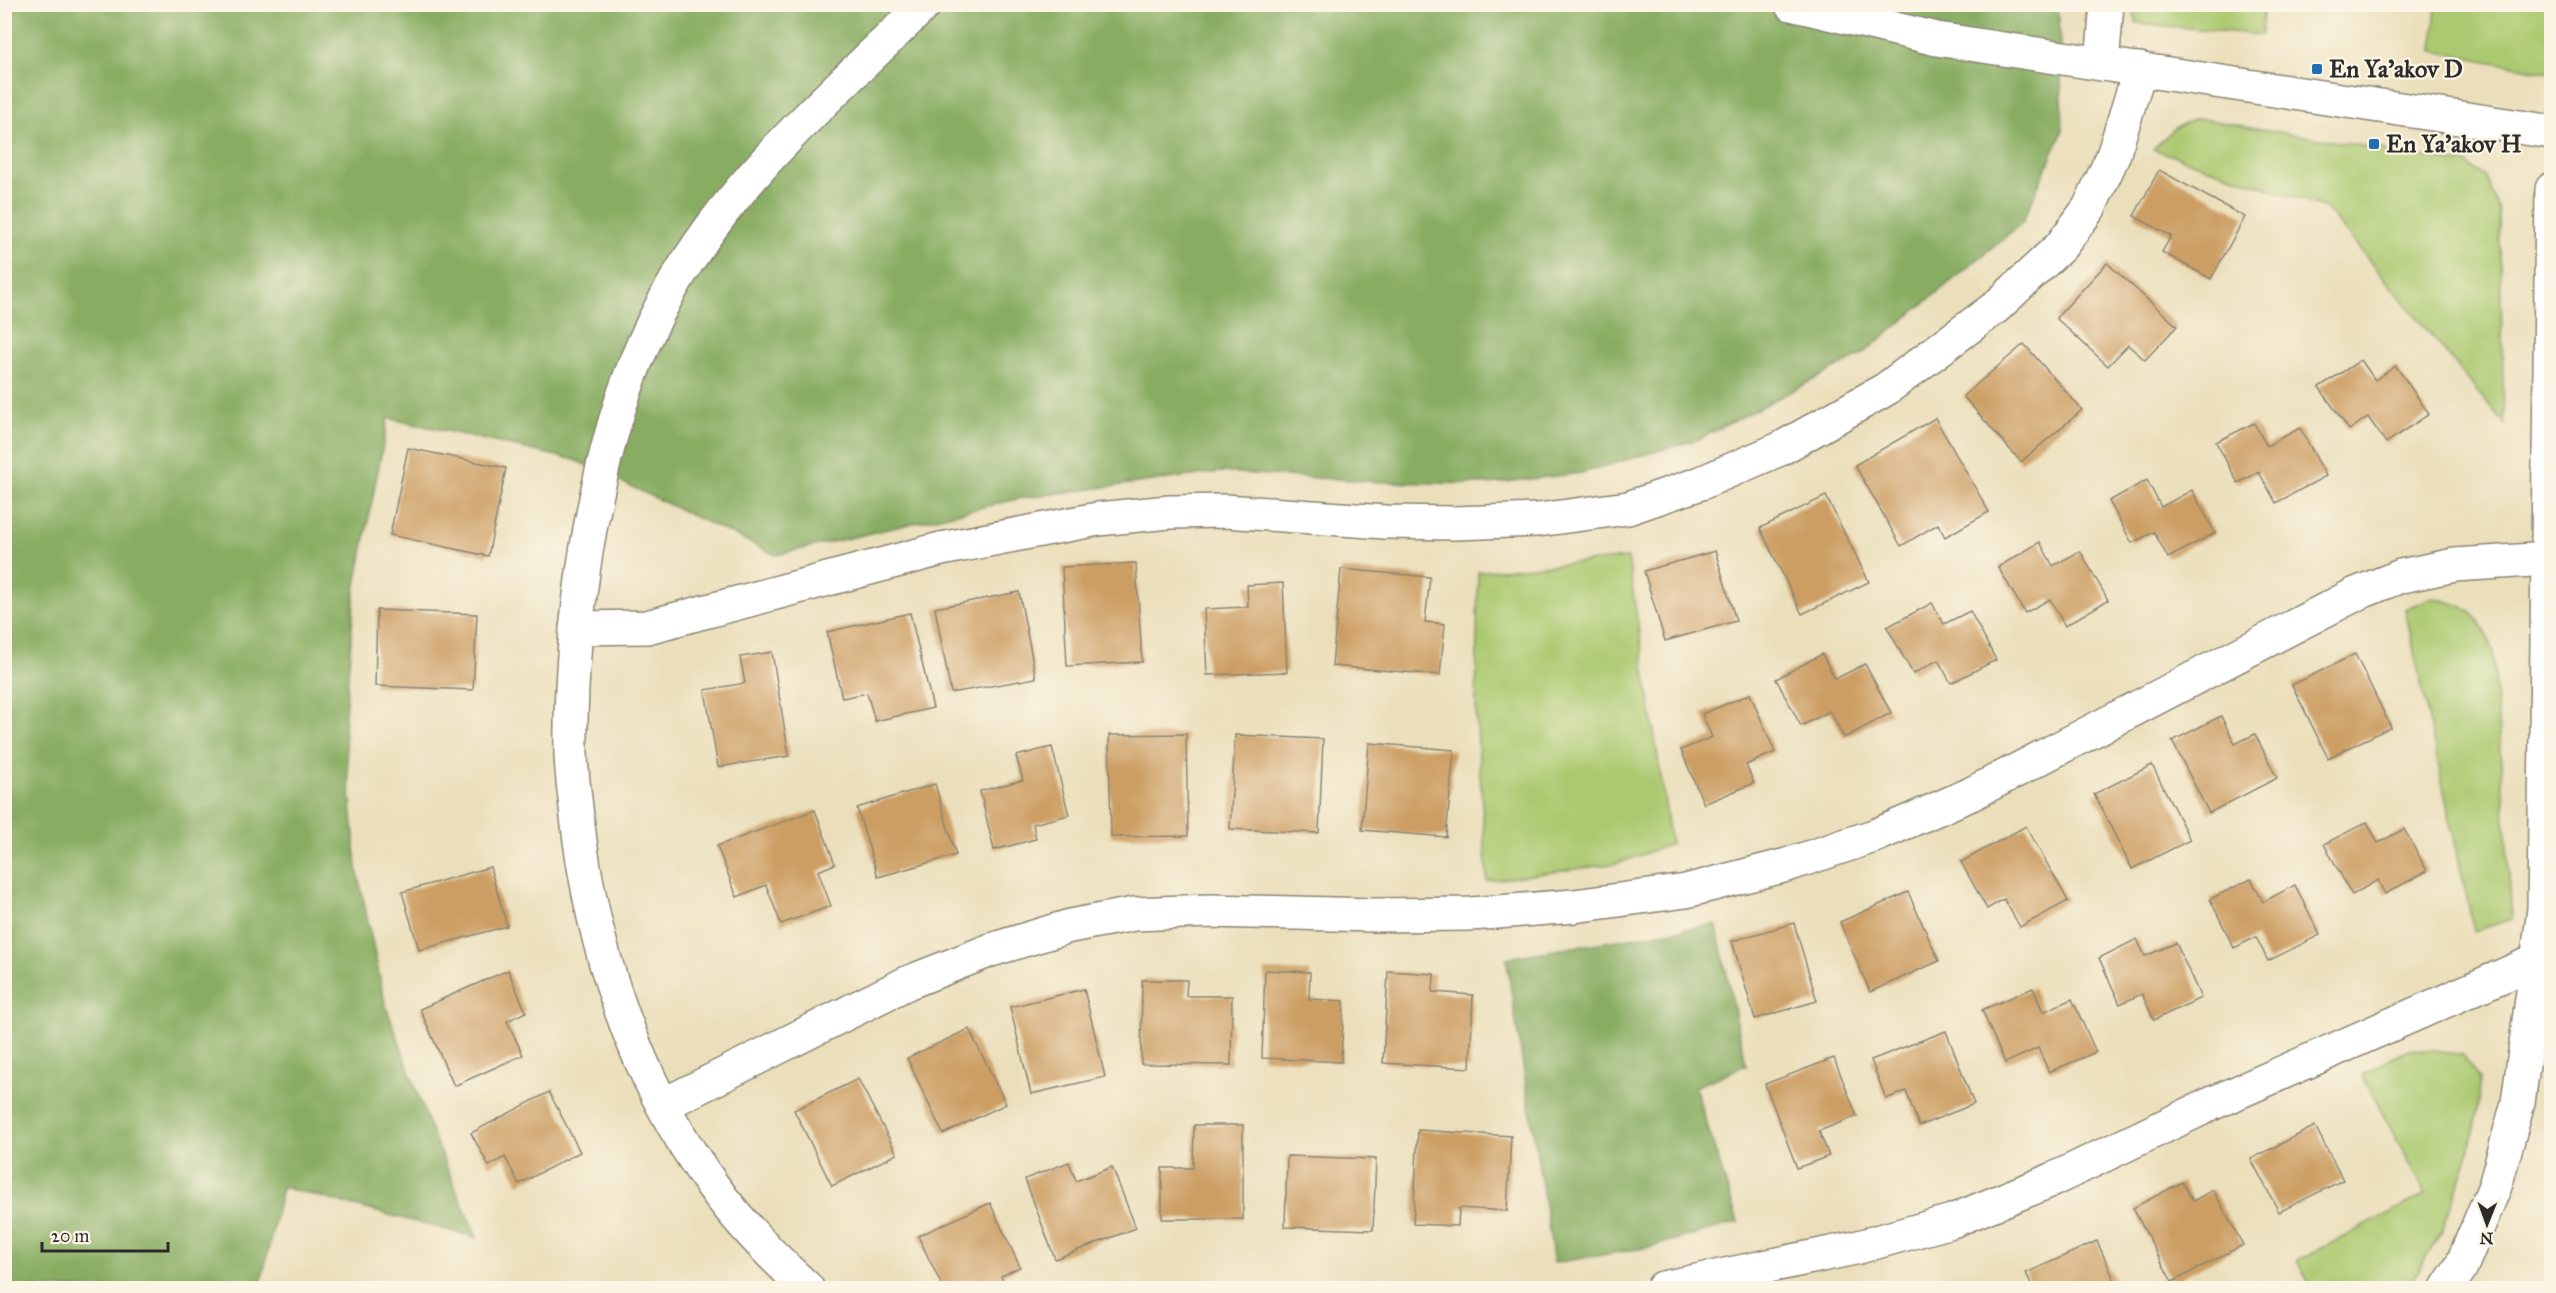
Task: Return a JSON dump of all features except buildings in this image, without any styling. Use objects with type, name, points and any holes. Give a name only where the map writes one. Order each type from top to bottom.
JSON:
[{"type":"street","points":[[807,1288],[765,1249],[713,1186],[663,1105],[637,1052],[612,983],[592,915],[570,756],[571,678],[592,520],[609,436],[637,357],[675,283],[713,224],[781,143],[925,4]]},
{"type":"street","points":[[1791,4],[1937,39],[2552,132]]},
{"type":"street","points":[[2102,64],[2107,4]]},
{"type":"street","points":[[576,628],[647,627],[942,549],[1098,519],[1169,512],[1225,511],[1385,522],[1454,523],[1538,520],[1628,508],[1701,483],[1780,449],[1886,389],[1996,307],[2053,254],[2089,208],[2113,156],[2140,69]]},
{"type":"street","points":[[2447,1288],[2461,1267],[2495,1186],[2518,1103],[2545,957],[2552,189]]},
{"type":"street","points":[[663,1105],[907,983],[991,950],[1070,926],[1134,914],[1209,911],[1396,915],[1471,914],[1574,906],[1686,891],[1787,865],[1877,835],[1971,794],[2356,594],[2401,576],[2455,565],[2548,559]]},
{"type":"street","points":[[1663,1288],[1855,1248],[1952,1221],[2052,1180],[2211,1104],[2545,957]]},
{"type":"green space","points":[[5,5],[2055,5],[2059,17],[2063,130],[2022,223],[1861,355],[1699,439],[1581,473],[1489,484],[1381,482],[1221,472],[1022,498],[776,555],[575,460],[388,418],[355,590],[344,727],[357,869],[385,1003],[430,1128],[477,1238],[282,1187],[260,1288],[5,1288]]},
{"type":"green space","points":[[2131,5],[2263,5],[2262,35],[2137,23]]},
{"type":"green space","points":[[2436,5],[2551,5],[2551,73],[2433,51]]},
{"type":"green space","points":[[2197,118],[2466,164],[2484,175],[2499,211],[2504,423],[2326,208],[2153,149],[2175,128]]},
{"type":"green space","points":[[1628,558],[1671,844],[1619,863],[1487,881],[1476,712],[1478,572]]},
{"type":"green space","points":[[2430,598],[2454,603],[2471,612],[2483,627],[2493,650],[2512,919],[2474,931],[2405,609]]},
{"type":"green space","points":[[1716,924],[1746,1065],[1695,1087],[1738,1222],[1650,1247],[1554,1263],[1506,958]]},
{"type":"green space","points":[[2408,1049],[2436,1050],[2463,1055],[2479,1079],[2478,1109],[2468,1157],[2442,1231],[2408,1288],[2312,1288],[2297,1261],[2426,1194],[2362,1075]]},
{"type":"place","name":"En Ya'akov D","points":[[2317,69]]},
{"type":"place","name":"En Ya'akov H","points":[[2374,144]]}]
